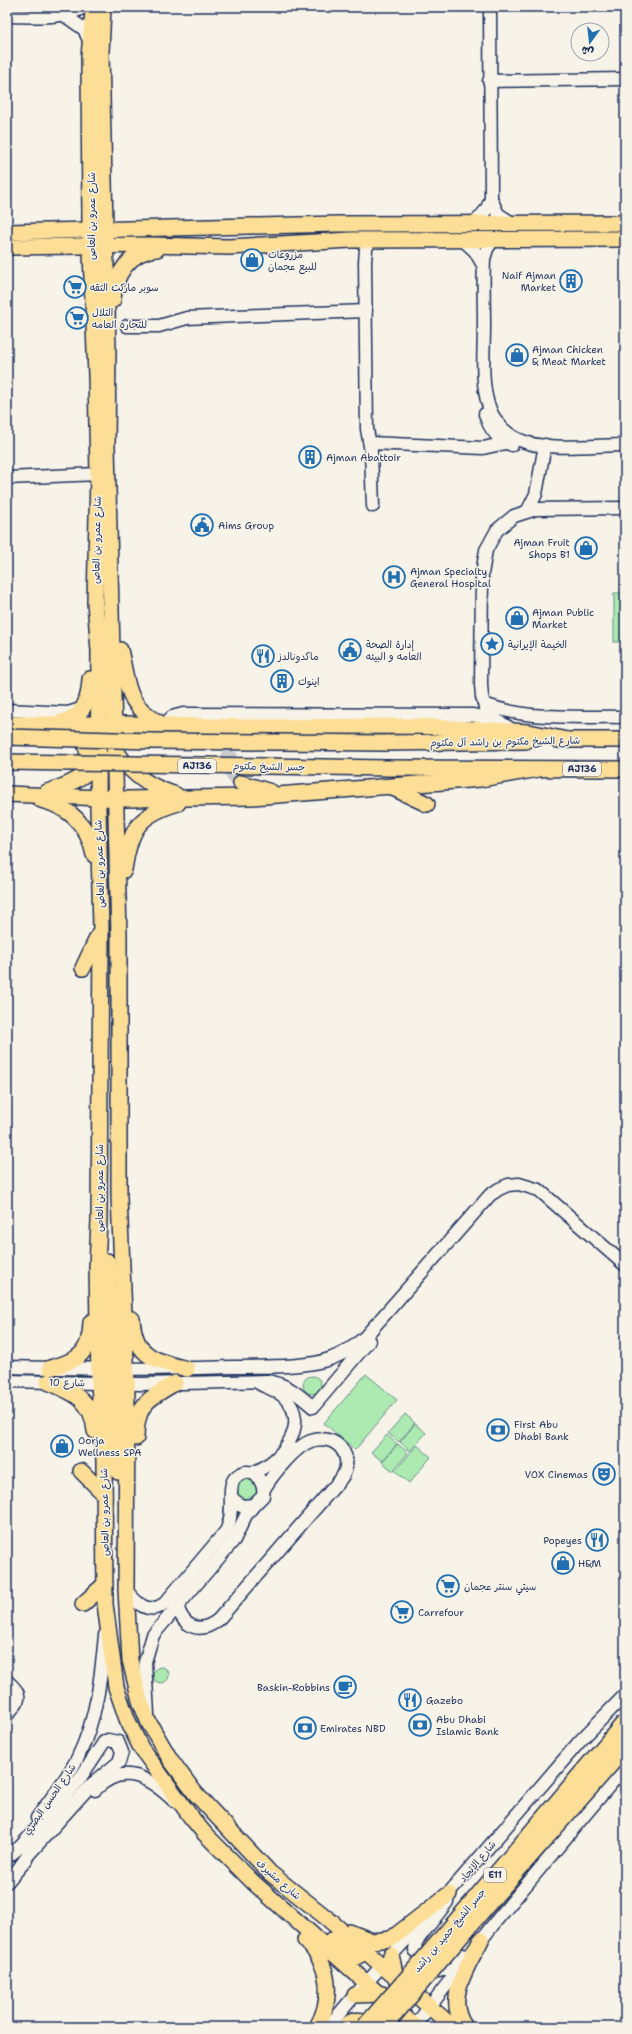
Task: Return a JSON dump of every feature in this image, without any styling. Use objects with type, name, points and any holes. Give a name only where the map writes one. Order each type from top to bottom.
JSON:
[{"type":"highway","name":"جسر الشيخ حميد بن راشد","points":[[365,2027],[625,1723]]},
{"type":"highway","name":"جسر الشيخ حميد بن راشد","points":[[383,2027],[494,1896],[625,1747]]},
{"type":"highway","points":[[346,2027],[352,2022],[360,2021],[374,2027]]},
{"type":"main road","name":"شارع عمرو بن العاص","points":[[93,7],[90,43],[89,104],[98,199],[105,229],[106,246],[108,447],[105,631],[113,724],[108,756]]},
{"type":"main road","name":"شارع عمرو بن العاص","points":[[98,724],[100,668],[105,631],[95,602],[98,474],[90,230],[98,199],[103,7]]},
{"type":"main road","points":[[65,230],[82,220],[98,199],[118,219],[153,228]]},
{"type":"main road","points":[[7,232],[474,223],[625,223]]},
{"type":"main road","points":[[7,247],[59,248],[151,245],[209,246],[370,240],[625,240]]},
{"type":"main road","points":[[108,346],[113,325],[114,290],[118,276],[127,264],[139,254],[153,249],[200,249],[209,246]]},
{"type":"main road","points":[[59,248],[71,253],[82,262],[92,280]]},
{"type":"main road","points":[[47,725],[71,719],[84,708],[89,697],[92,648],[105,631],[119,647],[125,680],[133,699],[146,714],[164,725]]},
{"type":"main road","points":[[221,727],[231,714]]},
{"type":"main road","points":[[313,727],[329,714]]},
{"type":"main road","points":[[7,724],[113,724],[221,727],[417,726],[542,734],[567,740]]},
{"type":"main road","points":[[98,724],[108,756],[104,800],[110,871],[112,882],[117,894]]},
{"type":"main road","points":[[47,725],[75,732],[147,784],[190,799]]},
{"type":"main road","points":[[29,795],[62,787],[79,778],[108,756],[124,747],[137,735],[152,727],[164,725]]},
{"type":"main road","points":[[242,739],[276,727]]},
{"type":"main road","points":[[75,732],[81,737],[88,751],[87,766],[79,778]]},
{"type":"main road","name":"شارع الشيخ مكتوم بن راشد آل مكتوم","points":[[7,737],[151,741],[386,743],[625,740]]},
{"type":"main road","name":"جسر الشيخ مكتوم","points":[[7,762],[539,769]]},
{"type":"main road","points":[[7,794],[104,800],[190,799],[292,795],[496,777],[539,769]]},
{"type":"main road","name":"AJ136","points":[[539,769],[625,769]]},
{"type":"main road","points":[[241,783],[266,791],[292,795]]},
{"type":"main road","points":[[390,787],[427,804]]},
{"type":"main road","points":[[29,795],[61,807],[77,819],[91,841],[100,884]]},
{"type":"main road","points":[[117,894],[122,880],[128,842],[136,828],[154,812],[190,799]]},
{"type":"main road","name":"شارع عمرو بن العاص","points":[[104,800],[100,884],[99,1228],[97,1268],[113,1377],[127,1500],[126,1590],[130,1660],[140,1701]]},
{"type":"main road","name":"شارع عمرو بن العاص","points":[[117,894],[119,1006],[118,1135],[122,1268],[104,1461],[104,1494],[107,1620],[116,1687],[126,1719]]},
{"type":"main road","points":[[83,968],[101,930]]},
{"type":"main road","points":[[85,1097],[99,1106]]},
{"type":"main road","points":[[99,1228],[106,1245],[119,1508],[126,1521]]},
{"type":"main road","points":[[97,1268],[91,1280],[90,1335],[85,1351],[49,1375],[75,1394],[89,1408],[95,1425],[98,1452],[104,1461]]},
{"type":"main road","points":[[122,1268],[129,1282],[133,1325],[135,1337],[139,1346],[148,1357],[186,1369]]},
{"type":"main road","points":[[127,1500],[135,1491],[136,1486],[138,1416],[146,1402],[175,1383]]},
{"type":"main road","points":[[81,1471],[104,1494]]},
{"type":"main road","points":[[83,1604],[105,1584]]},
{"type":"main road","name":"شارع مشيرف","points":[[140,1701],[149,1723],[182,1776],[218,1819],[270,1873],[328,1919],[359,1946],[386,1961]]},
{"type":"main road","name":"شارع مشيرف","points":[[126,1719],[150,1762],[191,1817],[220,1851],[366,1984],[378,1993],[410,2024]]},
{"type":"main road","points":[[253,1882],[262,1884],[354,1958],[360,1955],[359,1946]]},
{"type":"main road","points":[[253,1882],[263,1901],[311,1945],[324,1966],[328,1995],[324,2015],[317,2027]]},
{"type":"main road","points":[[328,1919],[354,1935],[372,1941],[391,1939],[449,1894]]},
{"type":"main road","points":[[465,2027],[457,2012],[457,1992],[481,1940]]},
{"type":"main road","points":[[386,1961],[401,1992],[410,2024]]},
{"type":"main road","points":[[366,1984],[401,1992],[432,2003],[453,2027]]},
{"type":"main road","points":[[355,1995],[401,1992]]},
{"type":"street","points":[[7,16],[64,15],[76,12],[84,7]]},
{"type":"street","points":[[490,7],[489,82],[491,199],[498,214],[512,223]]},
{"type":"street","points":[[64,15],[84,29],[90,43]]},
{"type":"street","points":[[489,82],[625,79]]},
{"type":"street","points":[[474,223],[486,210],[491,199]]},
{"type":"street","points":[[370,240],[367,244],[365,256],[367,429],[370,443],[373,506]]},
{"type":"street","points":[[463,240],[475,251],[483,265]]},
{"type":"street","points":[[493,240],[485,254],[483,265],[483,408],[489,424],[498,431],[516,438],[542,445]]},
{"type":"street","points":[[127,326],[159,326],[183,319],[366,311]]},
{"type":"street","points":[[498,431],[506,443]]},
{"type":"street","points":[[470,446],[498,431]]},
{"type":"street","points":[[370,443],[470,446],[489,448],[506,443],[524,448],[542,445],[625,445]]},
{"type":"street","points":[[528,510],[536,494],[542,445]]},
{"type":"street","points":[[7,478],[98,474]]},
{"type":"street","points":[[489,717],[484,704],[481,684],[482,574],[484,557],[493,536],[502,525],[514,516],[528,510],[625,508]]},
{"type":"street","points":[[484,704],[509,712],[536,716],[625,716]]},
{"type":"street","points":[[7,710],[68,713],[84,708]]},
{"type":"street","points":[[164,725],[172,717],[179,714],[472,715],[489,717],[516,732]]},
{"type":"street","points":[[113,1377],[186,1369],[319,1362],[343,1354],[354,1347],[386,1313],[490,1195],[508,1185],[529,1186],[539,1190],[625,1265]]},
{"type":"street","points":[[113,1377],[175,1383],[267,1381],[284,1385],[292,1389],[313,1407],[381,1327],[386,1313]]},
{"type":"street","name":"شارع 10","points":[[7,1367],[49,1375],[113,1377]]},
{"type":"street","name":"شارع 10","points":[[7,1381],[49,1375]]},
{"type":"street","points":[[126,1590],[134,1600],[144,1607],[156,1608],[165,1603],[226,1531],[231,1518],[230,1484],[238,1475],[251,1473],[265,1468],[285,1449],[294,1432],[295,1423],[290,1406],[285,1398],[277,1392],[254,1381]]},
{"type":"street","points":[[149,1723],[144,1674],[146,1653],[153,1635],[177,1605],[234,1540],[246,1515],[263,1496],[264,1489],[282,1466],[301,1446],[311,1441],[322,1439],[333,1442],[341,1447],[346,1455],[348,1464],[346,1473],[218,1620],[207,1626],[194,1627],[183,1619],[177,1605]]},
{"type":"street","points":[[251,1473],[260,1479],[264,1489]]},
{"type":"street","points":[[231,1497],[241,1506],[254,1505]]},
{"type":"street","name":"شارع الحسن البصري","points":[[8,1857],[68,1774],[85,1741],[96,1705],[107,1620]]},
{"type":"street","points":[[7,1681],[17,1691],[19,1697],[18,1702],[7,1715]]},
{"type":"street","name":"شارع الإتحاد","points":[[328,2027],[355,1995],[449,1894],[580,1741],[625,1695]]},
{"type":"street","points":[[8,1857],[21,1846],[79,1780],[104,1742],[108,1740],[118,1742],[122,1752],[119,1762],[91,1785],[27,1856],[21,1866]]},
{"type":"street","points":[[410,2024],[432,2003],[481,1940],[625,1767]]},
{"type":"street","name":"شارع الحسن البصري","points":[[7,1882],[98,1787],[115,1777],[124,1775],[146,1779],[156,1785],[191,1817]]},
{"type":"street","points":[[449,1894],[447,1902],[416,1942],[414,1947],[416,1952],[435,1969],[443,1971],[481,1940]]},
{"type":"green space","points":[[614,593],[625,593],[625,642],[614,642]]},
{"type":"green space","points":[[366,1374],[397,1400],[355,1450],[324,1423]]},
{"type":"green space","points":[[312,1376],[318,1379],[321,1385],[318,1391],[312,1394],[306,1391],[303,1385],[306,1379]]},
{"type":"green space","points":[[405,1414],[415,1423],[399,1442],[388,1433]]},
{"type":"green space","points":[[415,1424],[426,1433],[410,1451],[400,1442]]},
{"type":"green space","points":[[387,1435],[397,1444],[382,1461],[371,1452]]},
{"type":"green space","points":[[398,1444],[408,1453],[393,1471],[382,1462]]},
{"type":"green space","points":[[417,1445],[431,1457],[409,1483],[395,1471]]},
{"type":"green space","points":[[247,1478],[255,1481],[258,1489],[255,1497],[247,1500],[239,1497],[236,1489],[239,1481]]},
{"type":"green space","points":[[161,1667],[168,1672],[169,1675],[164,1682],[161,1683],[154,1678],[153,1675],[158,1668]]},
{"type":"tunnel","points":[[241,783],[231,773],[228,761],[232,749],[242,739]]},
{"type":"place","name":"مزروعات للبيع عجمان","points":[[252,260]]},
{"type":"place","name":"Naif Ajman Market","points":[[571,281]]},
{"type":"place","name":"سوبر ماركت الثقه","points":[[75,287]]},
{"type":"place","name":"التلال للتجاره العامه","points":[[77,318]]},
{"type":"place","name":"Ajman Chicken & Meat Market","points":[[517,355]]},
{"type":"place","name":"Ajman Abattoir","points":[[310,457]]},
{"type":"place","name":"Aims Group","points":[[202,525]]},
{"type":"place","name":"Ajman Fruit Shops B1","points":[[586,548]]},
{"type":"place","name":"Ajman Specialty General Hospital","points":[[394,577]]},
{"type":"place","name":"Ajman Public Market","points":[[517,618]]},
{"type":"place","name":"الخيمة الإيرانية","points":[[492,644]]},
{"type":"place","name":"إدارة الصحة العامه و البيئه","points":[[350,650]]},
{"type":"place","name":"ماكدونالدز","points":[[263,656]]},
{"type":"place","name":"اينوك","points":[[282,681]]},
{"type":"place","name":"First Abu Dhabi Bank","points":[[498,1430]]},
{"type":"place","name":"Oorja Wellness SPA","points":[[62,1446]]},
{"type":"place","name":"VOX Cinemas","points":[[604,1474]]},
{"type":"place","name":"Popeyes","points":[[597,1540]]},
{"type":"place","name":"H&M","points":[[563,1563]]},
{"type":"place","name":"سيتي سنتر عجمان","points":[[448,1586]]},
{"type":"place","name":"Carrefour","points":[[402,1612]]},
{"type":"place","name":"Baskin-Robbins","points":[[345,1687]]},
{"type":"place","name":"Gazebo","points":[[410,1700]]},
{"type":"place","name":"Abu Dhabi Islamic Bank","points":[[420,1725]]},
{"type":"place","name":"Emirates NBD","points":[[305,1728]]}]
